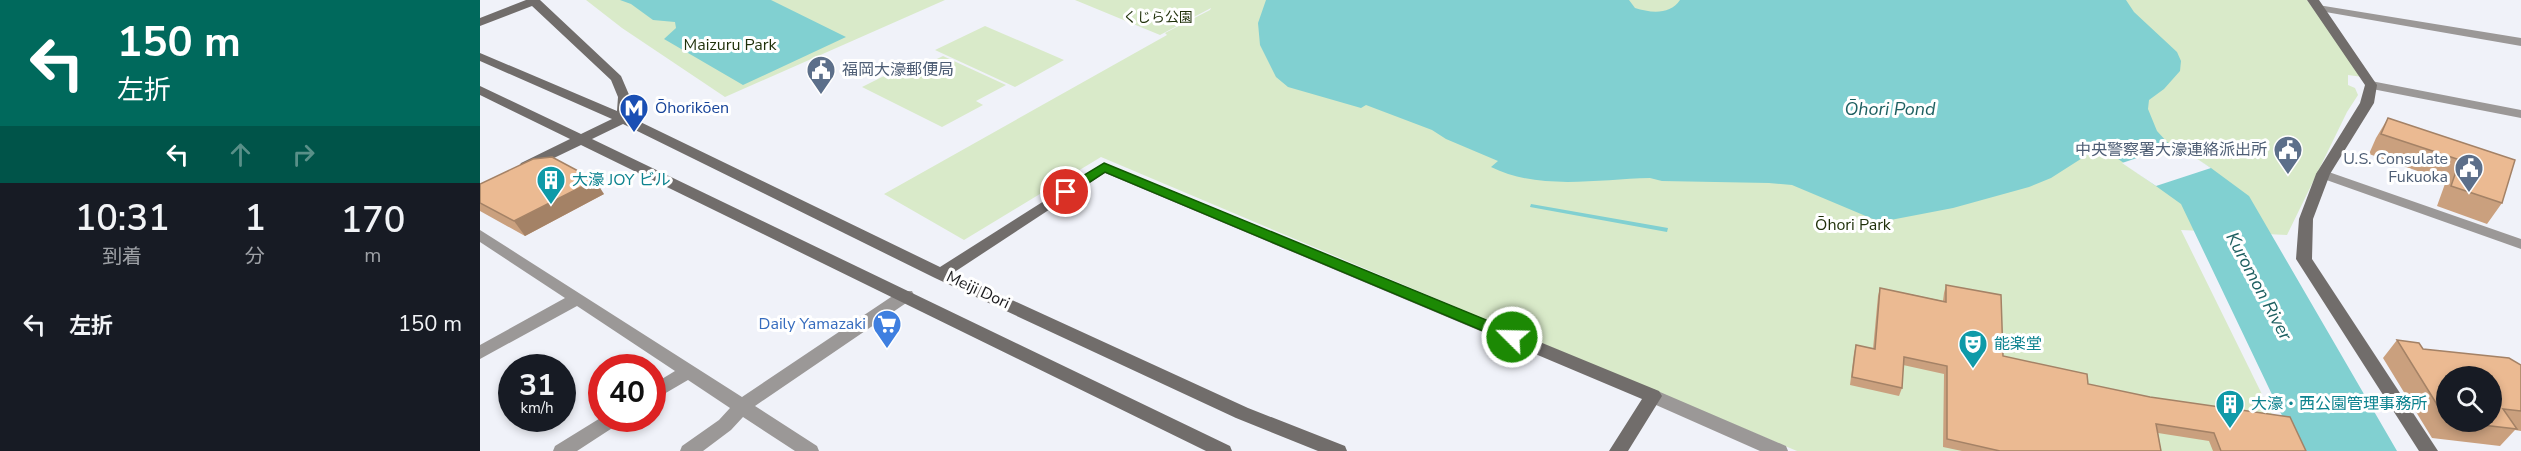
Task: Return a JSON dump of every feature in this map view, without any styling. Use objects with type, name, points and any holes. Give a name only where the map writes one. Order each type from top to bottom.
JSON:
[{"type":"street","points":[[480,22],[533,1],[617,79],[624,97],[623,119],[511,174]]},
{"type":"street","points":[[2316,4],[2521,42]]},
{"type":"street","points":[[2316,4],[2371,85],[2521,114]]},
{"type":"street","name":"Meiji Dori","points":[[480,57],[623,119],[941,274],[1242,412],[1338,451]]},
{"type":"street","points":[[2371,85],[2367,103],[2324,174],[2306,219],[2304,258],[2429,451]]},
{"type":"street","points":[[483,95],[582,139],[613,157],[906,295],[1223,451]]},
{"type":"street","points":[[941,274],[1104,167],[1653,396],[1779,451]]},
{"type":"street","points":[[2324,174],[2521,244]]},
{"type":"street","points":[[480,235],[810,451]]},
{"type":"street","points":[[689,451],[725,425],[742,406],[906,295]]},
{"type":"street","points":[[480,353],[577,299]]},
{"type":"street","points":[[666,385],[689,371]]},
{"type":"street","points":[[1618,451],[1653,396]]},
{"type":"street","points":[[562,451],[592,432]]},
{"type":"green space","name":"Maizuru Park","points":[[586,0],[945,0],[725,97],[622,28]]},
{"type":"green space","name":"Ōhori Park","points":[[1075,0],[2307,0],[2363,77],[2348,75],[2348,85],[2355,88],[2358,95],[2347,112],[2287,235],[2181,230],[2290,451],[1797,451],[1101,157],[964,240],[884,194],[1211,8],[1160,35]]},
{"type":"green space","points":[[985,26],[1064,60],[1015,87],[935,50]]},
{"type":"green space","points":[[943,56],[1006,85],[976,101],[983,105],[942,127],[862,87],[902,67],[912,71]]},
{"type":"water","points":[[620,0],[771,0],[846,37],[743,85],[664,39],[676,28],[675,22],[653,20],[631,4]]},
{"type":"water","name":"Ōhori Pond","points":[[1266,0],[1629,0],[1635,8],[1660,12],[1676,5],[1680,0],[2126,0],[2134,12],[2177,52],[2181,61],[2180,71],[2164,89],[2149,100],[2148,109],[2157,131],[2167,142],[2211,168],[2249,196],[2397,451],[2299,451],[2181,204],[2114,156],[2102,153],[2087,155],[2051,178],[2029,187],[1953,208],[1880,222],[1792,185],[1662,181],[1650,178],[1569,182],[1529,179],[1491,167],[1498,161],[1446,139],[1432,130],[1366,105],[1361,108],[1288,87],[1276,77],[1260,45],[1258,23]]},
{"type":"water","points":[[1531,204],[1668,228],[1667,232],[1530,207]]},
{"type":"pier","points":[[2176,145],[2211,168],[2156,186],[2122,163]]},
{"type":"building","points":[[2388,118],[2515,160],[2502,203],[2451,186],[2460,160],[2381,134]]},
{"type":"building","points":[[552,157],[595,180],[514,221],[480,203],[480,184],[533,159]]},
{"type":"building","name":"能楽堂","points":[[1946,285],[2001,295],[2003,356],[2087,374],[2088,384],[2150,397],[2290,417],[2306,451],[2221,451],[2214,433],[2156,424],[2161,451],[2000,451],[1947,439],[1947,366],[1904,357],[1902,388],[1852,377],[1856,345],[1875,349],[1880,288],[1946,302]]},
{"type":"building","points":[[2397,340],[2419,343],[2423,349],[2509,358],[2521,365],[2521,411],[2503,409],[2517,429],[2502,427],[2502,366],[2436,366],[2436,403]]},
{"type":"place","name":"福岡大濠郵便局","points":[[821,96]]},
{"type":"place","name":"Ōhorikōen","points":[[634,134]]},
{"type":"place","name":"中央警察署大濠連絡派出所","points":[[2288,176]]},
{"type":"place","name":"U.S. Consulate Fukuoka","points":[[2469,194]]},
{"type":"place","name":"大濠 JOY ビル","points":[[551,206]]},
{"type":"place","name":"Daily Yamazaki","points":[[887,350]]},
{"type":"place","name":"能楽堂","points":[[1973,370]]},
{"type":"place","name":"大濠・西公園管理事務所","points":[[2230,430]]},
{"type":"route","points":[[1066,192],[1104,167],[1512,337]]},
{"type":"park label","name":"くじら公園","points":[[1158,17]]},
{"type":"water label","name":"Kuromon River","points":[[2259,286]]}]
